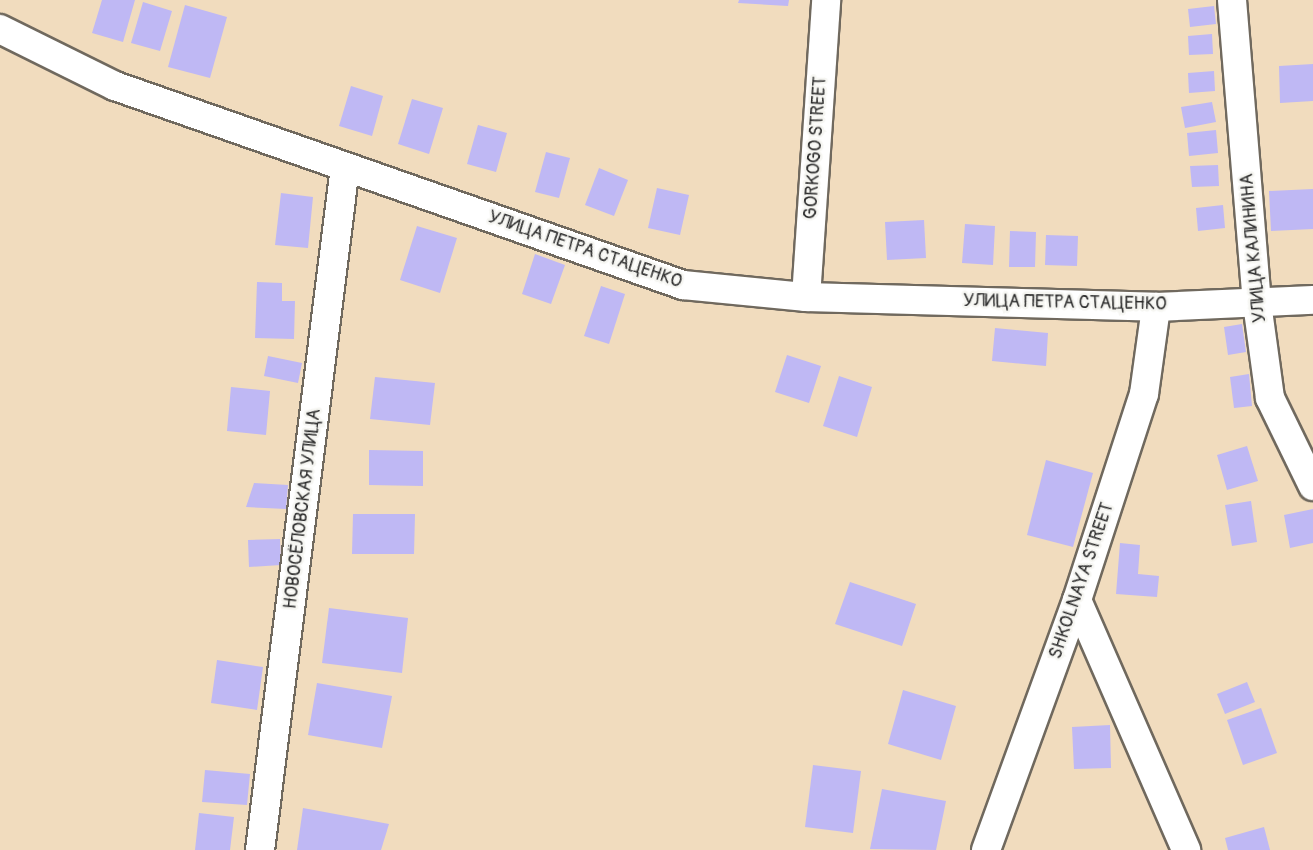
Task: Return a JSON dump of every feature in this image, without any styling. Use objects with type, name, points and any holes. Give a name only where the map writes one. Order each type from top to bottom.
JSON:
[{"type":"street","name":"GORKOGO STREET","points":[[806,297],[826,0]]},
{"type":"street","name":"УЛИЦА КАЛИНИНА","points":[[1232,0],[1257,303],[1270,398],[1313,486]]},
{"type":"street","name":"УЛИЦА ПЕТРА СТАЦЕНКО","points":[[1,34],[115,86],[683,285],[806,297],[1156,307],[1313,300]]},
{"type":"street","name":"НОВОСЁЛОВСКАЯ УЛИЦА","points":[[260,850],[345,167]]},
{"type":"street","name":"SHKOLNAYA STREET","points":[[986,850],[1077,600],[1144,394],[1156,307]]},
{"type":"street","points":[[1077,600],[1186,850]]},
{"type":"building","points":[[102,0],[135,0],[123,42],[92,33]]},
{"type":"building","points":[[739,0],[789,0],[788,6],[738,3]]},
{"type":"building","points":[[143,2],[172,11],[160,51],[131,43]]},
{"type":"building","points":[[185,5],[227,17],[210,78],[168,67]]},
{"type":"building","points":[[1214,6],[1216,24],[1190,27],[1188,9]]},
{"type":"building","points":[[1212,34],[1213,54],[1189,55],[1188,36]]},
{"type":"building","points":[[1313,64],[1313,101],[1280,103],[1279,66]]},
{"type":"building","points":[[1214,71],[1215,91],[1189,93],[1188,73]]},
{"type":"building","points":[[351,86],[383,96],[372,136],[339,126]]},
{"type":"building","points":[[412,99],[443,108],[429,154],[398,144]]},
{"type":"building","points":[[1212,102],[1216,122],[1185,128],[1181,107]]},
{"type":"building","points":[[478,125],[507,133],[496,172],[467,164]]},
{"type":"building","points":[[1216,130],[1218,153],[1189,156],[1187,133]]},
{"type":"building","points":[[546,152],[570,158],[559,198],[535,192]]},
{"type":"building","points":[[1218,165],[1219,186],[1192,187],[1190,166]]},
{"type":"building","points":[[599,168],[628,180],[614,216],[585,205]]},
{"type":"building","points":[[657,188],[689,195],[680,235],[648,228]]},
{"type":"building","points":[[1313,189],[1313,229],[1271,231],[1269,191]]},
{"type":"building","points":[[281,193],[313,197],[308,248],[275,245]]},
{"type":"building","points":[[1223,205],[1225,228],[1198,231],[1196,208]]},
{"type":"building","points":[[924,220],[926,258],[887,260],[885,222]]},
{"type":"building","points":[[965,224],[995,226],[993,265],[962,263]]},
{"type":"building","points":[[417,226],[457,238],[440,293],[400,280]]},
{"type":"building","points":[[1010,231],[1036,232],[1035,267],[1009,267]]},
{"type":"building","points":[[1046,235],[1078,236],[1077,266],[1045,265]]},
{"type":"building","points":[[535,254],[565,265],[551,304],[522,294]]},
{"type":"building","points":[[257,282],[282,283],[282,301],[295,301],[294,339],[255,338]]},
{"type":"building","points":[[601,286],[625,294],[609,344],[584,336]]},
{"type":"building","points":[[1242,324],[1246,352],[1228,355],[1224,327]]},
{"type":"building","points":[[995,328],[1048,333],[1046,366],[992,361]]},
{"type":"building","points":[[787,355],[821,366],[809,403],[775,392]]},
{"type":"building","points":[[268,356],[302,363],[298,383],[264,376]]},
{"type":"building","points":[[1249,374],[1252,406],[1234,408],[1230,377]]},
{"type":"building","points":[[839,376],[872,387],[857,437],[823,426]]},
{"type":"building","points":[[375,377],[435,383],[430,425],[370,419]]},
{"type":"building","points":[[231,387],[270,391],[266,435],[227,431]]},
{"type":"building","points":[[1247,446],[1258,481],[1227,490],[1217,455]]},
{"type":"building","points":[[369,450],[423,451],[423,486],[369,485]]},
{"type":"building","points":[[1046,460],[1093,473],[1073,547],[1027,535]]},
{"type":"building","points":[[254,483],[288,485],[286,509],[246,507]]},
{"type":"building","points":[[1251,501],[1257,542],[1232,546],[1225,505]]},
{"type":"building","points":[[1313,509],[1313,543],[1290,548],[1284,515]]},
{"type":"building","points":[[353,514],[415,514],[414,554],[352,554]]},
{"type":"building","points":[[280,539],[281,565],[249,567],[248,540]]},
{"type":"building","points":[[1120,543],[1140,545],[1138,574],[1159,576],[1157,597],[1116,594]]},
{"type":"building","points":[[850,582],[916,604],[902,646],[835,624]]},
{"type":"building","points":[[329,608],[408,618],[402,673],[322,663]]},
{"type":"building","points":[[217,660],[263,667],[257,710],[211,703]]},
{"type":"building","points":[[1247,682],[1255,702],[1225,714],[1217,694]]},
{"type":"building","points":[[317,683],[392,696],[382,748],[308,735]]},
{"type":"building","points":[[903,690],[956,706],[941,760],[888,744]]},
{"type":"building","points":[[1261,708],[1277,753],[1243,765],[1227,720]]},
{"type":"building","points":[[1110,725],[1111,768],[1074,769],[1072,727]]},
{"type":"building","points":[[813,765],[861,771],[853,833],[805,827]]},
{"type":"building","points":[[205,770],[250,774],[247,805],[202,802]]},
{"type":"building","points":[[882,789],[946,801],[936,850],[870,849]]},
{"type":"building","points":[[303,808],[389,824],[381,850],[297,850]]},
{"type":"building","points":[[199,813],[234,817],[230,850],[195,850]]},
{"type":"building","points":[[1264,827],[1270,850],[1228,850],[1225,838]]}]
